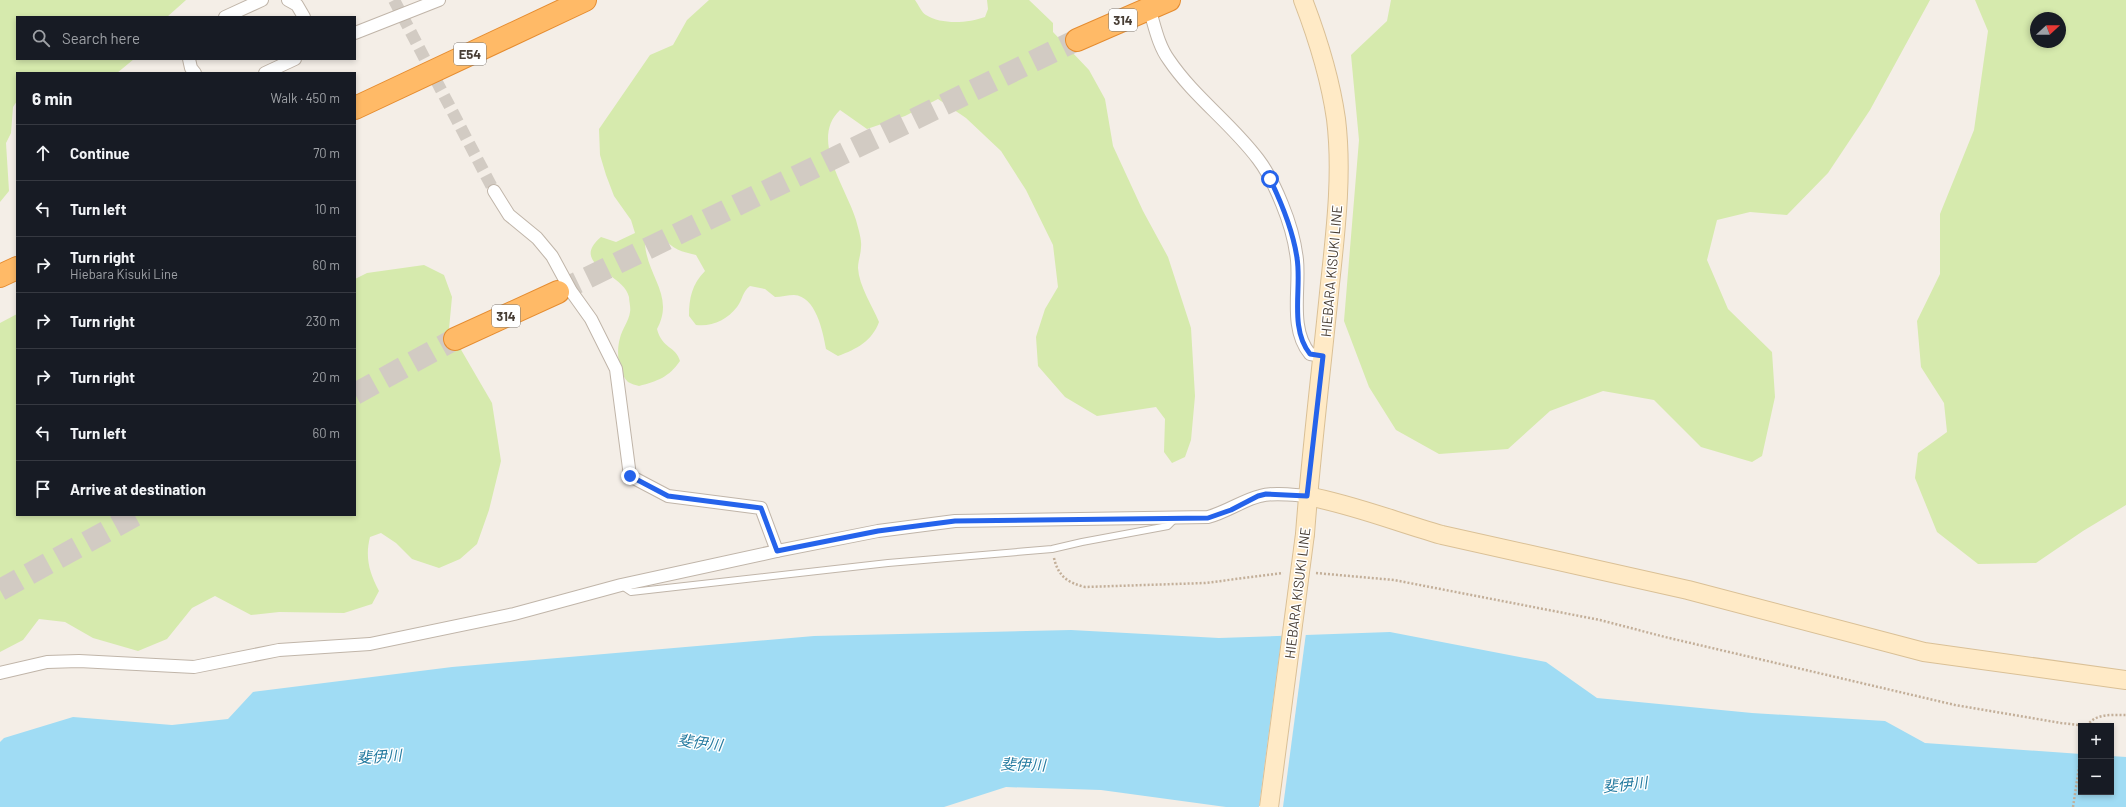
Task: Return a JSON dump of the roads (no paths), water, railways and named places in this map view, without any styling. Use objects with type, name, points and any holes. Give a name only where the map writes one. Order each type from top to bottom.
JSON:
[{"type":"highway","name":"E54","points":[[356,108],[585,0]]},
{"type":"highway","name":"314","points":[[1077,40],[1169,0]]},
{"type":"highway","points":[[0,276],[16,268]]},
{"type":"highway","name":"314","points":[[455,339],[558,292]]},
{"type":"street","points":[[226,16],[262,0]]},
{"type":"street","points":[[288,0],[297,5],[303,16]]},
{"type":"street","points":[[356,33],[439,0]]},
{"type":"street","name":"HIEBARA KISUKI LINE","points":[[1269,807],[1305,534],[1307,496],[1334,242],[1339,157],[1336,120],[1329,76],[1320,44],[1303,0]]},
{"type":"street","points":[[1152,18],[1159,41],[1168,59],[1188,84],[1244,141],[1259,160],[1270,179],[1282,205],[1297,259],[1298,327],[1302,340],[1310,354],[1323,356]]},
{"type":"street","points":[[189,60],[191,68],[194,72]]},
{"type":"street","points":[[267,72],[292,60]]},
{"type":"street","points":[[494,191],[509,215],[537,238],[552,256],[571,291],[591,319],[616,369],[630,476],[668,496],[761,508],[777,551]]},
{"type":"street","points":[[0,672],[47,662],[71,661],[194,667],[279,650],[370,644],[514,614],[621,585],[878,531],[955,521],[1208,518],[1266,494],[1307,496],[1342,502],[1405,525],[1442,535],[1688,590],[1924,652],[2126,680]]},
{"type":"lane","points":[[621,585],[631,592],[888,563],[1052,549],[1168,526],[1176,518]]},
{"type":"water","name":"斐伊川","points":[[1071,630],[1219,638],[1390,632],[1546,662],[1597,698],[1752,713],[1885,721],[1925,743],[2078,754],[2078,795],[2114,795],[2114,756],[2126,757],[2126,807],[1226,807],[1101,790],[1006,787],[944,807],[0,807],[0,742],[4,738],[73,717],[172,725],[228,719],[253,692],[452,667],[814,636]]},
{"type":"tunnel","points":[[394,0],[494,191]]},
{"type":"tunnel","points":[[558,292],[1077,40]]},
{"type":"tunnel","points":[[356,393],[455,339]]},
{"type":"tunnel","points":[[0,590],[134,516]]}]
